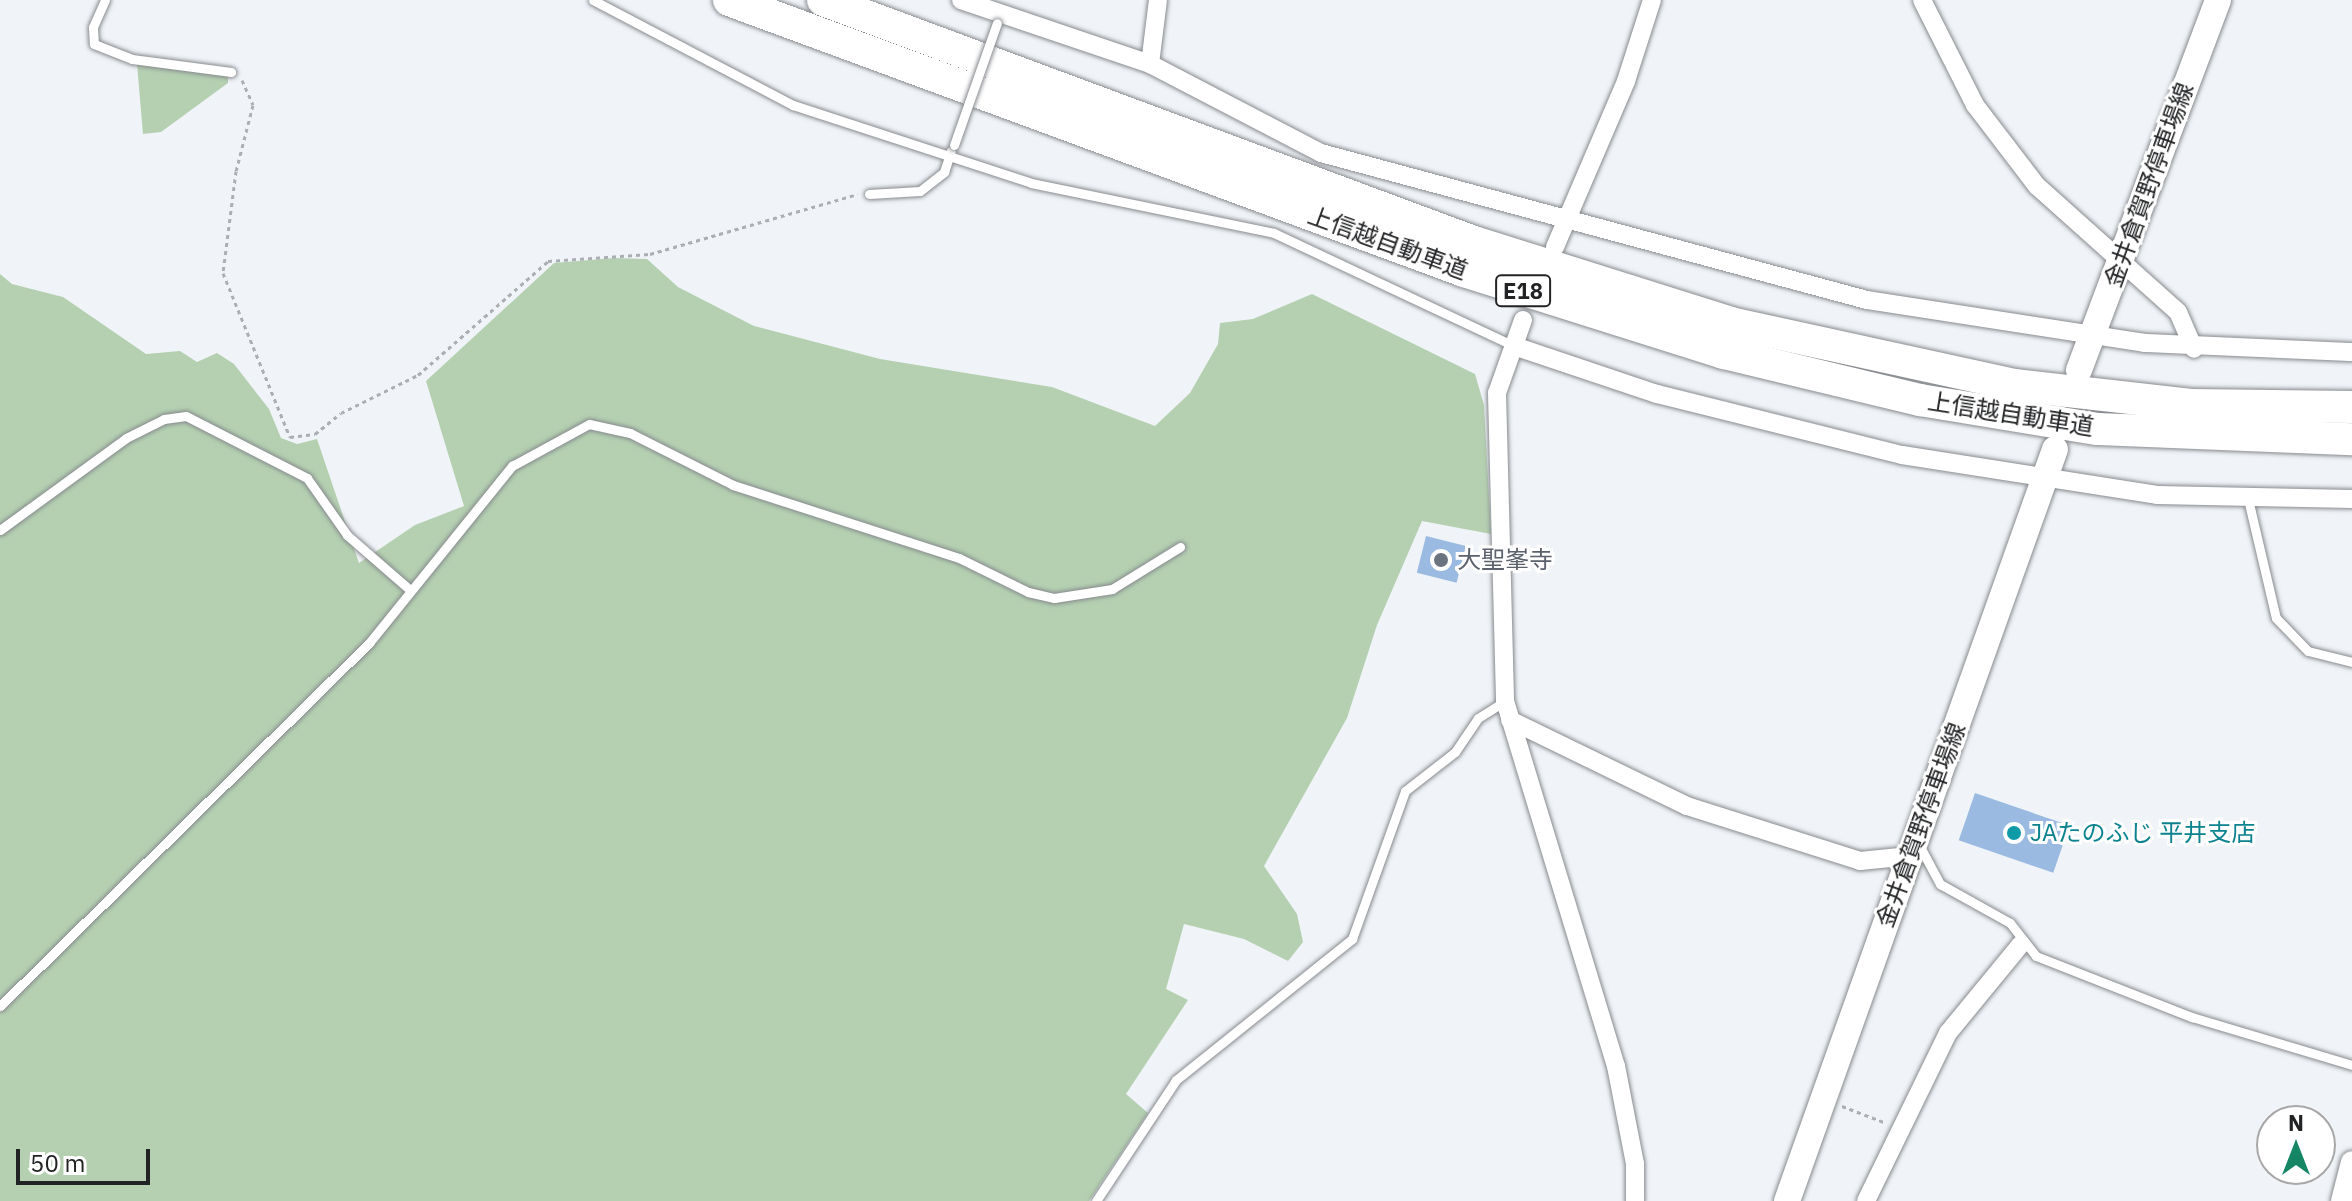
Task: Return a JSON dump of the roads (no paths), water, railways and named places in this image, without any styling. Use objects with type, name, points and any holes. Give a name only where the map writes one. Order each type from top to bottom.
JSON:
[{"type":"highway","name":"上信越自動車道","points":[[729,0],[1464,271],[1724,353],[1920,400],[2098,429],[2352,439]]},
{"type":"highway","name":"上信越自動車道","points":[[823,0],[1431,227],[1735,324],[2014,385],[2191,405],[2352,407]]},
{"type":"main road","name":"金井倉賀野停車場線","points":[[2079,370],[2218,0]]},
{"type":"main road","name":"金井倉賀野停車場線","points":[[1787,1201],[2055,449]]},
{"type":"street","points":[[961,0],[1000,18],[1150,64],[1321,153],[1569,216],[1867,300],[2194,349],[2352,352]]},
{"type":"street","points":[[1150,64],[1158,0]]},
{"type":"street","points":[[1555,247],[1626,81],[1652,0]]},
{"type":"street","points":[[1922,0],[1975,105],[2037,186],[2178,312],[2194,349]]},
{"type":"street","points":[[1523,320],[1497,393],[1505,701],[1616,1066],[1635,1164],[1635,1201]]},
{"type":"street","points":[[1514,346],[1775,426],[2045,479],[2157,495],[2352,499]]},
{"type":"street","points":[[1510,720],[1687,806],[1860,861],[1913,848]]},
{"type":"street","points":[[1866,1201],[1948,1033],[2021,944]]},
{"type":"street","points":[[2342,1201],[2352,1162]]},
{"type":"lane","points":[[105,0],[93,27],[94,44],[132,59],[231,72]]},
{"type":"lane","points":[[593,0],[793,105],[952,149],[1096,200],[1274,233],[1419,306],[1514,346]]},
{"type":"lane","points":[[869,194],[920,191],[944,172],[1000,18]]},
{"type":"lane","points":[[0,530],[126,438],[164,419],[186,416],[307,478],[347,535],[410,590]]},
{"type":"lane","points":[[0,1006],[369,643],[512,466],[589,424],[630,433],[733,485],[959,558],[1028,592],[1054,598],[1112,589],[1180,547]]},
{"type":"lane","points":[[2248,499],[2276,618],[2308,651],[2352,662]]},
{"type":"lane","points":[[1096,1201],[1176,1080],[1352,939],[1405,791],[1455,752],[1478,718],[1505,701]]},
{"type":"lane","points":[[1913,848],[1940,884],[2010,923],[2021,944],[2036,956],[2192,1017],[2352,1065]]},
{"type":"place","name":"大聖峯寺","points":[[1441,560]]},
{"type":"place","name":"JAたのふじ 平井支店","points":[[2014,833]]}]
